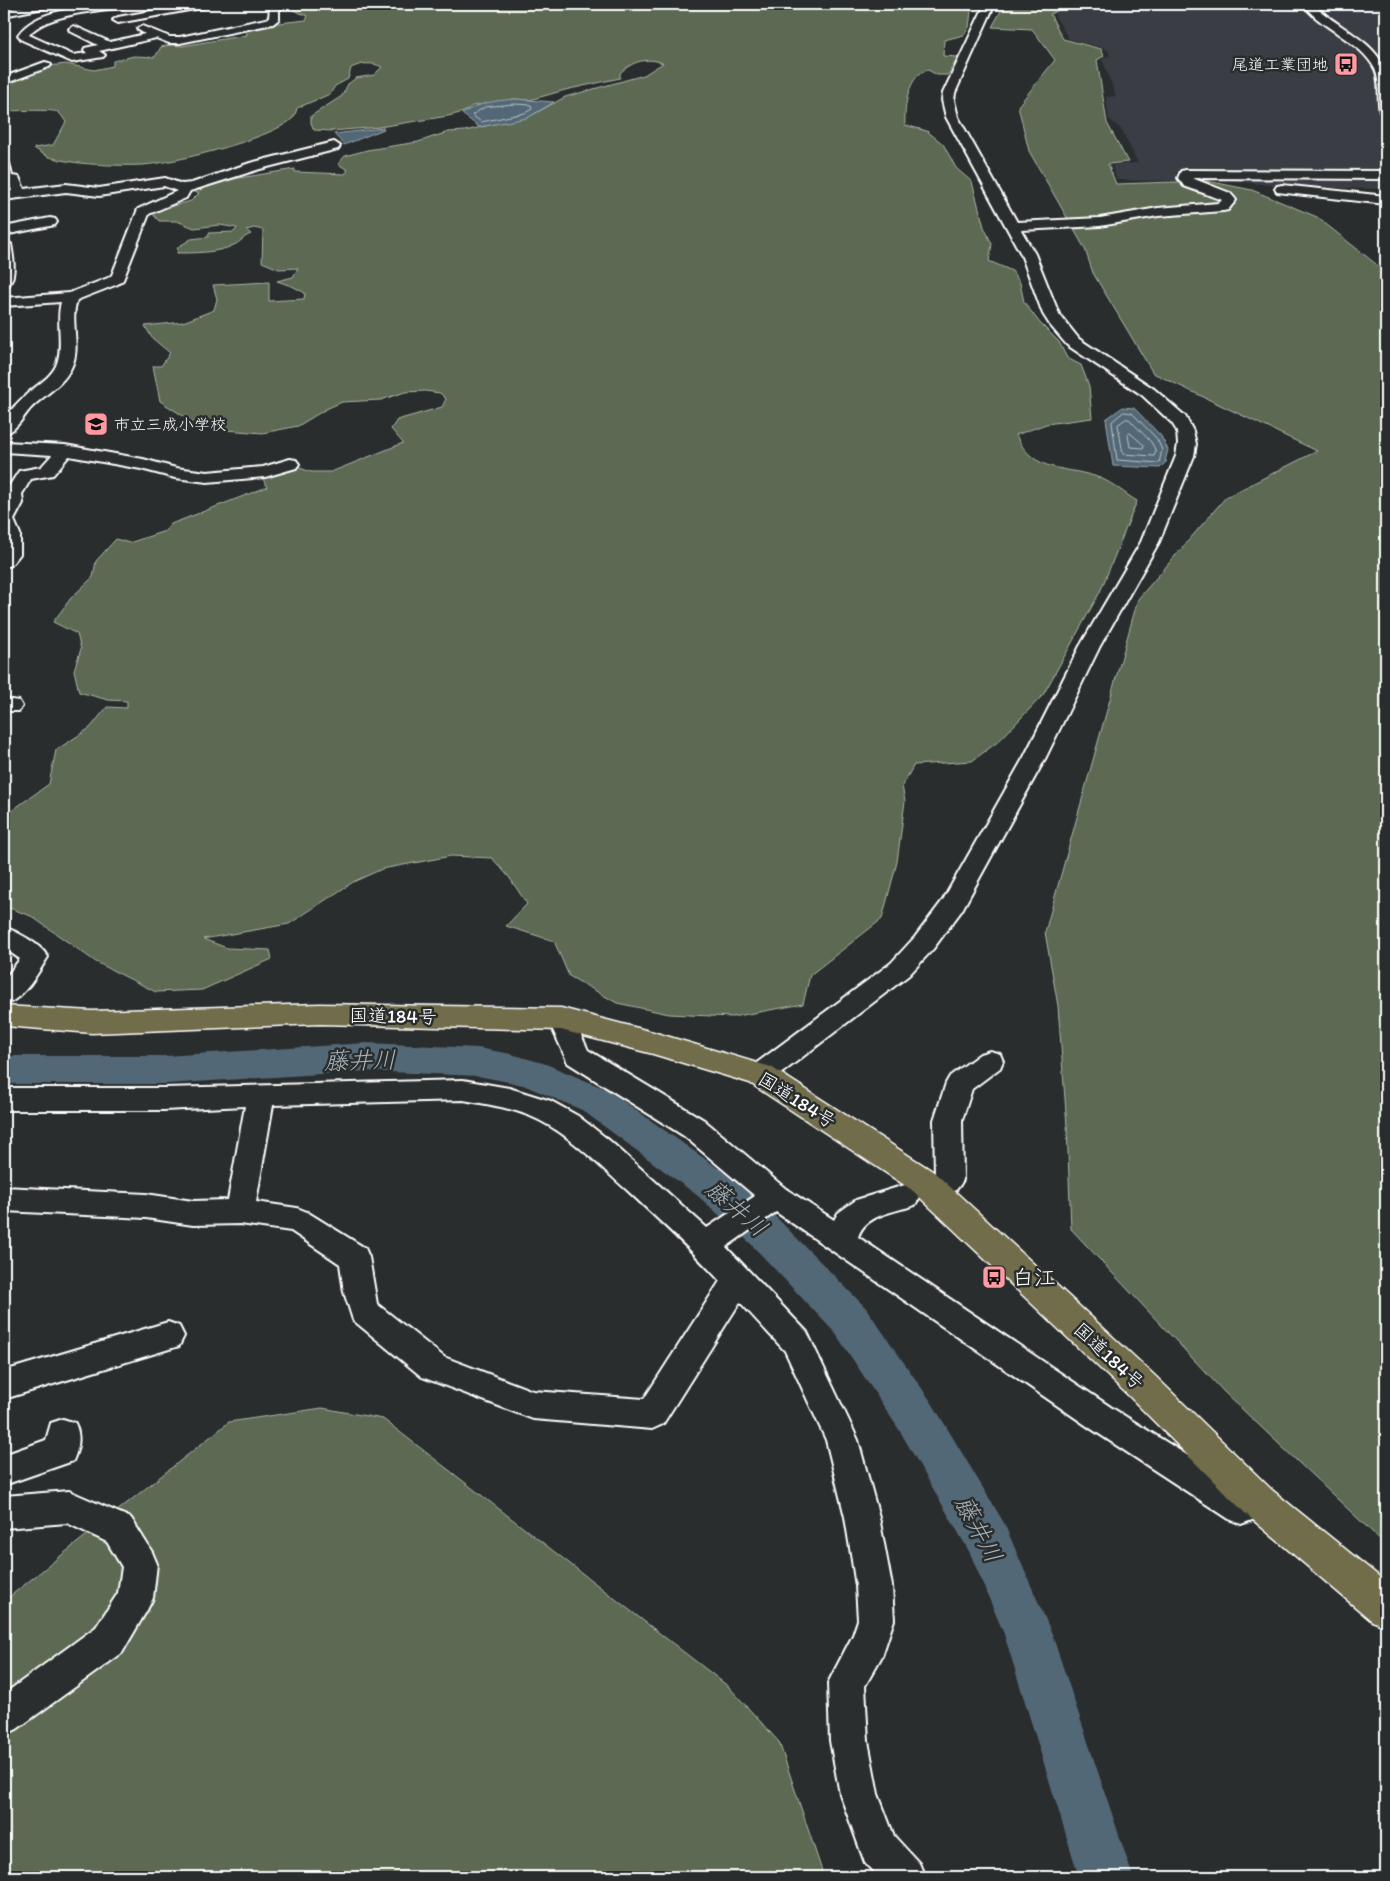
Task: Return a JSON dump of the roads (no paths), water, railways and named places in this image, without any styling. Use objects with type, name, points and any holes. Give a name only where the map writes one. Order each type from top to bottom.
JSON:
[{"type":"highway","name":"国道184号","points":[[4,1016],[92,1022],[320,1014],[561,1019],[760,1074],[923,1181],[919,1194],[1141,1385],[1259,1502],[1386,1607]]},
{"type":"street","points":[[4,14],[48,4]]},
{"type":"street","points":[[73,4],[87,11]]},
{"type":"street","points":[[127,4],[48,19],[30,27],[24,31],[23,35],[72,59],[99,55],[89,50],[151,33],[165,27]]},
{"type":"street","points":[[156,4],[169,11]]},
{"type":"street","points":[[30,27],[65,28],[98,24],[206,4]]},
{"type":"street","points":[[760,1074],[900,969],[924,944],[953,904],[1035,757],[1090,646],[1150,542],[1185,456],[1187,444],[1185,431],[1179,420],[1148,392],[1073,342],[1058,325],[1051,314],[1028,254],[1014,226],[956,127],[948,100],[955,77],[972,46],[988,6],[992,4]]},
{"type":"street","points":[[1308,4],[1322,19],[1380,60],[1386,112]]},
{"type":"street","points":[[122,20],[169,40],[180,40],[274,20],[278,7],[261,9]]},
{"type":"street","points":[[65,28],[108,45]]},
{"type":"street","points":[[4,80],[45,65]]},
{"type":"street","points":[[4,68],[25,73]]},
{"type":"street","points":[[4,196],[66,188],[98,192],[165,182],[186,188],[255,166],[334,146]]},
{"type":"street","points":[[4,166],[6,179],[14,180],[19,194]]},
{"type":"street","points":[[1014,226],[1100,222],[1158,212],[1223,207],[1229,200],[1225,196],[1196,187],[1185,178],[1186,174],[1386,175]]},
{"type":"street","points":[[1232,174],[1237,182],[1250,187],[1386,200]]},
{"type":"street","points":[[4,302],[71,297],[113,281],[118,277],[143,212],[181,195],[186,188]]},
{"type":"street","points":[[4,231],[50,222]]},
{"type":"street","points":[[4,244],[7,262],[4,281]]},
{"type":"street","points":[[4,429],[32,398],[51,383],[62,370],[66,361],[67,304],[71,297]]},
{"type":"street","points":[[4,447],[65,450],[144,464],[175,473],[207,477],[265,472],[290,464]]},
{"type":"street","points":[[4,561],[11,554],[11,534],[5,520],[14,503],[14,494],[26,475],[47,471],[65,450]]},
{"type":"street","points":[[4,936],[35,957],[20,979],[4,996]]},
{"type":"street","points":[[561,1019],[577,1056],[694,1128],[776,1197],[841,1242],[1101,1418],[1241,1508],[1259,1502]]},
{"type":"street","points":[[841,1242],[848,1221],[866,1208],[919,1194],[948,1180],[948,1120],[960,1084],[990,1061]]},
{"type":"street","points":[[4,1099],[164,1099],[463,1090],[499,1095],[541,1109],[568,1124],[600,1149],[706,1245],[796,1342],[842,1440],[862,1517],[874,1586],[876,1620],[869,1643],[846,1683],[848,1740],[859,1794],[879,1849],[905,1877]]},
{"type":"street","points":[[240,1212],[261,1095]]},
{"type":"street","points":[[706,1245],[776,1197]]},
{"type":"street","points":[[4,1199],[146,1206],[193,1213],[240,1212],[297,1220],[354,1257],[358,1292],[364,1310],[433,1368],[533,1405],[652,1414],[738,1279]]},
{"type":"street","points":[[4,1385],[168,1336]]},
{"type":"street","points":[[4,1470],[61,1450],[63,1434]]},
{"type":"street","points":[[4,1512],[69,1507],[119,1530],[140,1564],[135,1598],[109,1640],[4,1716]]},
{"type":"water","points":[[515,99],[554,102],[527,118],[479,127],[462,114],[494,101]]},
{"type":"water","points":[[383,128],[344,145],[334,134]]},
{"type":"water","points":[[1123,407],[1134,408],[1161,436],[1168,450],[1165,461],[1167,461],[1160,468],[1113,466],[1106,419]]},
{"type":"waterway","name":"藤井川","points":[[4,1070],[165,1070],[366,1057],[478,1062],[533,1074],[595,1100],[712,1185],[764,1231],[851,1321],[916,1417],[988,1539],[1028,1634],[1106,1877]]},
{"type":"place","name":"尾道工業団地","points":[[1346,64]]},
{"type":"place","name":"市立三成小学校","points":[[96,424]]},
{"type":"place","name":"白江","points":[[994,1277]]}]
